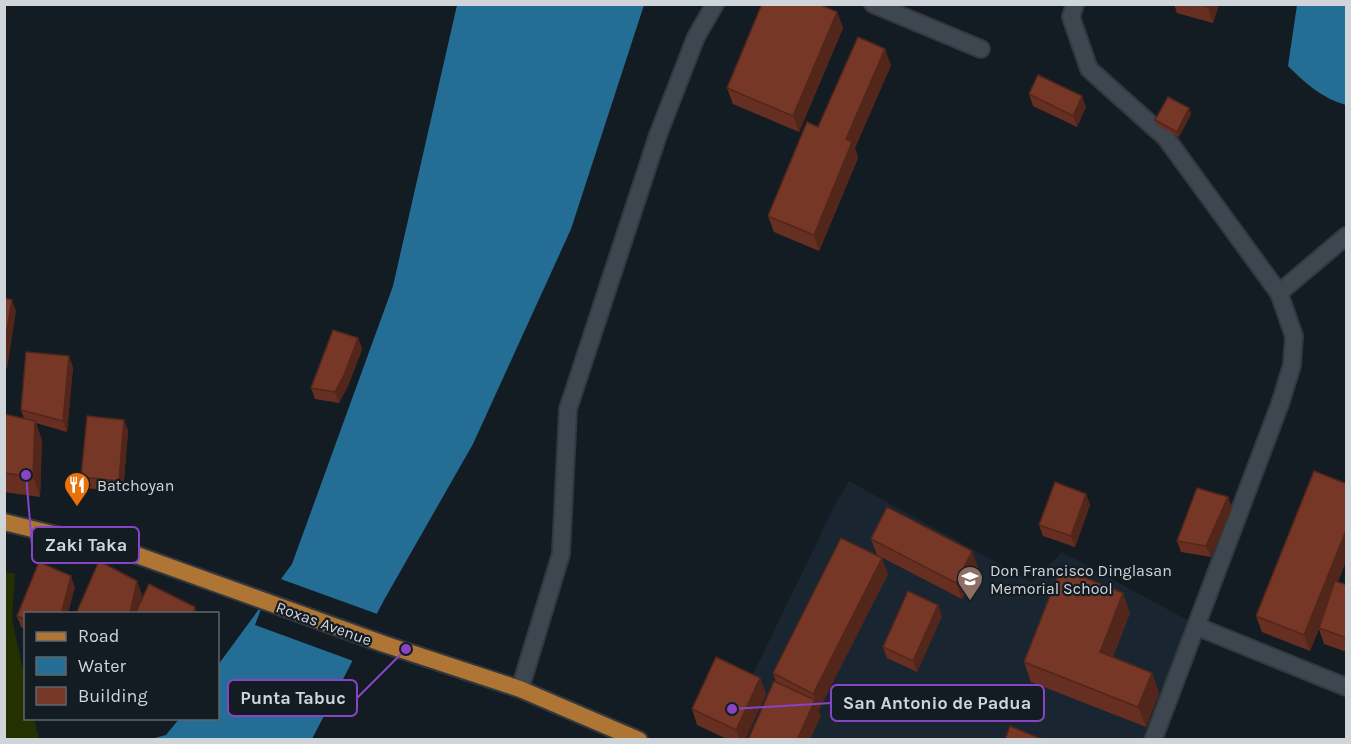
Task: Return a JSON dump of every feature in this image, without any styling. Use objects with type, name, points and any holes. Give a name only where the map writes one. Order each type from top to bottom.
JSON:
[{"type":"main road","name":"Roxas Avenue","points":[[4,522],[134,554],[384,644],[520,689],[639,740]]},
{"type":"street","points":[[520,689],[561,554],[568,409],[658,135],[696,37],[715,4]]},
{"type":"street","points":[[873,4],[981,49]]},
{"type":"street","points":[[1076,4],[1071,17],[1089,69],[1166,138],[1279,293],[1294,336],[1292,365],[1198,627],[1153,740]]},
{"type":"street","points":[[1279,293],[1347,236]]},
{"type":"street","points":[[1198,627],[1347,687]]},
{"type":"shaded area","name":"Don Francisco Dinglasan Memorial School","points":[[849,481],[1032,582],[1062,552],[1189,621],[1142,739],[721,740],[836,503]]},
{"type":"green space","points":[[5,572],[15,574],[12,619],[24,674],[24,720],[34,720],[39,739],[5,739]]},
{"type":"water","points":[[457,5],[644,5],[571,229],[473,444],[384,600],[312,739],[147,740],[166,735],[178,720],[219,720],[219,664],[292,564],[393,286]]},
{"type":"water","points":[[1297,5],[1346,5],[1346,105],[1315,90],[1288,66]]},
{"type":"pier","points":[[278,578],[380,615],[356,662],[255,625],[267,593]]},
{"type":"building","points":[[762,4],[818,4],[837,12],[793,116],[727,88]]},
{"type":"building","points":[[858,37],[885,49],[846,139],[852,142],[814,235],[768,216],[807,122],[818,127]]},
{"type":"building","points":[[1038,75],[1082,96],[1073,116],[1029,94]]},
{"type":"building","points":[[1168,97],[1189,108],[1177,132],[1155,120]]},
{"type":"building","points":[[4,298],[12,300],[4,348]]},
{"type":"building","points":[[333,330],[358,338],[335,392],[311,388]]},
{"type":"building","points":[[26,352],[69,356],[63,421],[21,410]]},
{"type":"building","points":[[4,414],[35,421],[33,477],[4,473]]},
{"type":"building","points":[[87,416],[124,420],[119,481],[81,477]]},
{"type":"building","points":[[1314,471],[1347,484],[1347,528],[1304,635],[1256,616]]},
{"type":"building","points":[[1055,482],[1086,494],[1071,536],[1039,525]]},
{"type":"building","points":[[1197,488],[1228,497],[1206,546],[1177,541]]},
{"type":"building","points":[[887,507],[972,551],[956,583],[871,539]]},
{"type":"building","points":[[841,538],[882,558],[813,694],[773,673]]},
{"type":"building","points":[[99,561],[137,581],[130,612],[77,612]]},
{"type":"building","points":[[39,562],[71,576],[62,612],[24,612],[24,619],[17,616]]},
{"type":"building","points":[[1061,568],[1123,593],[1100,652],[1152,673],[1138,707],[1024,662]]},
{"type":"building","points":[[1335,581],[1347,585],[1347,638],[1319,628]]},
{"type":"building","points":[[149,584],[195,607],[194,612],[136,612]]},
{"type":"building","points":[[908,591],[938,605],[913,661],[883,647]]},
{"type":"building","points":[[716,657],[760,678],[736,730],[692,709]]},
{"type":"building","points":[[774,681],[815,700],[797,740],[748,740]]},
{"type":"building","points":[[1010,726],[1044,740],[1005,740]]},
{"type":"place","name":"Zaki Taka","points":[[26,475]]},
{"type":"place","name":"Batchoyan","points":[[77,508]]},
{"type":"place","name":"Don Francisco Dinglasan Memorial School","points":[[970,602]]},
{"type":"place","name":"Punta Tabuc","points":[[406,649]]},
{"type":"place","name":"San Antonio de Padua","points":[[732,709]]}]
